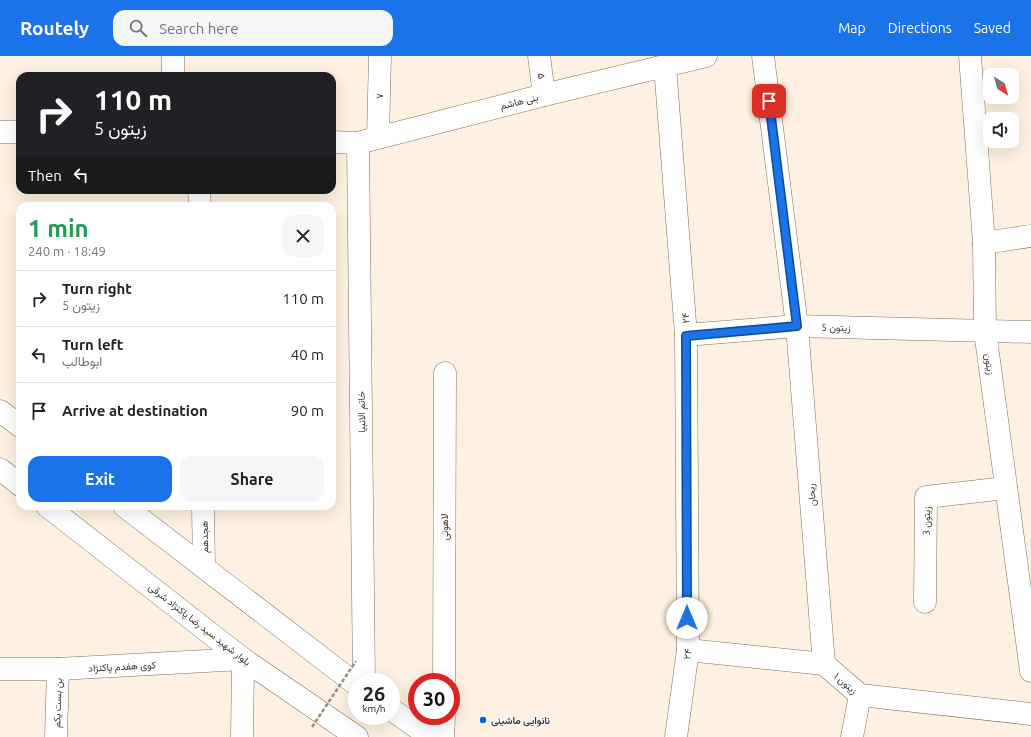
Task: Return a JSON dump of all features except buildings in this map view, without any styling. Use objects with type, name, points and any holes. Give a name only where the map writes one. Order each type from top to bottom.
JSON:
[{"type":"street","points":[[173,56],[173,72]]},
{"type":"street","name":"۷","points":[[378,137],[380,56]]},
{"type":"street","name":"۵","points":[[539,56],[544,95]]},
{"type":"street","name":"بنی هاشم","points":[[336,142],[358,143],[544,95],[706,56]]},
{"type":"street","name":"ریحان","points":[[763,56],[797,326],[824,664]]},
{"type":"street","name":"زیتون","points":[[970,56],[984,243],[986,331],[1031,670]]},
{"type":"street","name":"۲۴","points":[[665,66],[686,336],[688,650],[676,737]]},
{"type":"street","points":[[0,132],[16,132]]},
{"type":"street","name":"خاتم الانبیا","points":[[358,143],[364,673]]},
{"type":"street","points":[[984,243],[1031,236]]},
{"type":"street","name":"زیتون 5","points":[[686,336],[797,326],[1031,332]]},
{"type":"street","name":"لاهوتی","points":[[444,673],[445,373]]},
{"type":"street","points":[[0,411],[16,423]]},
{"type":"street","points":[[0,469],[16,482]]},
{"type":"street","name":"زیتون 3","points":[[925,602],[926,497],[1006,488]]},
{"type":"street","name":"بلوار شهید سید رضا پاکنژاد شرقی","points":[[53,510],[243,659],[357,737]]},
{"type":"street","points":[[129,510],[348,678]]},
{"type":"street","name":"هجدهم","points":[[203,510],[204,567]]},
{"type":"street","points":[[688,650],[824,664]]},
{"type":"street","points":[[242,737],[243,659]]},
{"type":"street","name":"کوی هفدم پاکنژاد","points":[[0,668],[58,669],[243,659]]},
{"type":"street","name":"زیتون ۱","points":[[824,664],[860,695],[1031,714]]},
{"type":"street","name":"بن بست یکم","points":[[56,737],[58,669]]},
{"type":"street","points":[[852,737],[860,695]]},
{"type":"street","points":[[400,715],[430,737]]},
{"type":"street","points":[[443,737],[444,725]]},
{"type":"path","points":[[312,727],[356,661]]},
{"type":"place","name":"نانوایی ماشینی","points":[[483,720]]},
{"type":"route","points":[[687,618],[686,336],[797,326],[769,101]]}]
